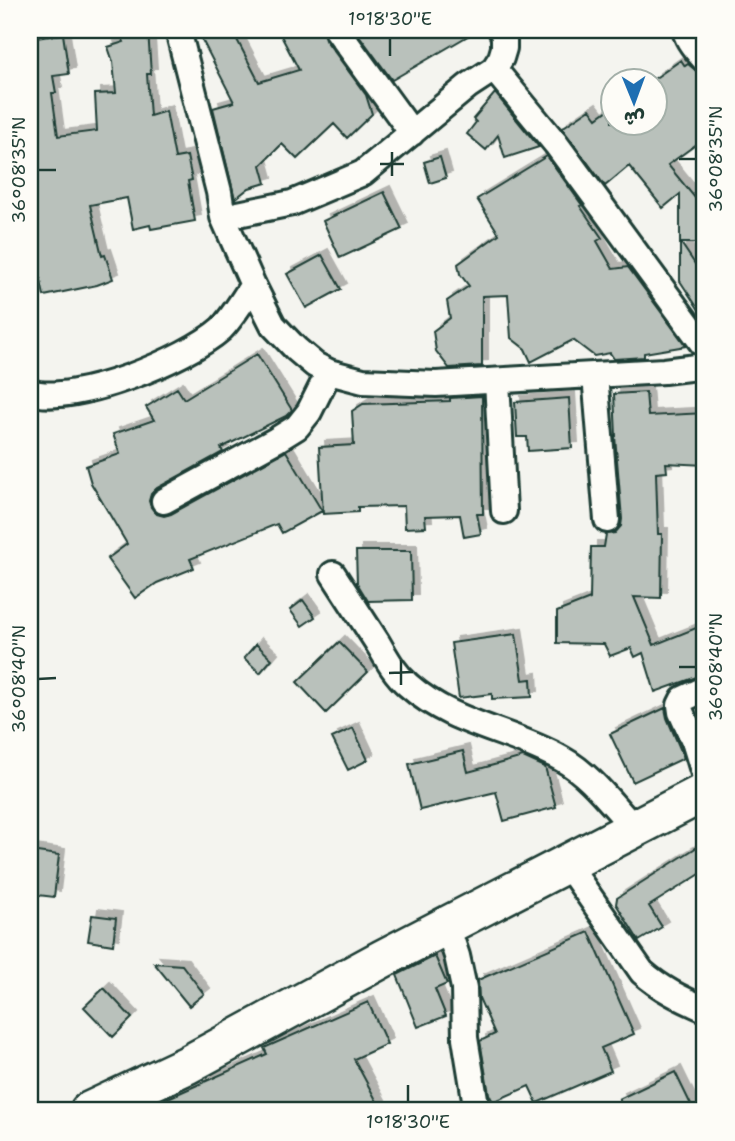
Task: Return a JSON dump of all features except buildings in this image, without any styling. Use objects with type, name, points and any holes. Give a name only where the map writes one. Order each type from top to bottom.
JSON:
[{"type":"main road","points":[[89,1111],[187,1065],[382,959],[705,792]]},
{"type":"street","points":[[178,30],[223,217],[274,325],[296,349],[316,365],[329,372],[363,381],[436,384],[664,371],[705,366]]},
{"type":"street","points":[[337,30],[411,133]]},
{"type":"street","points":[[223,217],[292,203],[363,173],[468,86],[494,69],[505,48],[504,36],[500,30]]},
{"type":"street","points":[[679,32],[705,60]]},
{"type":"street","points":[[494,69],[556,144],[705,347]]},
{"type":"street","points":[[32,399],[99,386],[165,362],[202,344],[223,327],[253,285]]},
{"type":"street","points":[[164,500],[297,427],[309,412],[329,372]]},
{"type":"street","points":[[595,375],[607,520]]},
{"type":"street","points":[[497,381],[504,511]]},
{"type":"street","points":[[333,574],[394,670],[407,684],[433,705],[564,760],[582,773],[635,829]]},
{"type":"street","points":[[705,689],[683,699],[680,708],[698,750],[705,777]]},
{"type":"street","points":[[566,864],[642,972],[656,985],[705,1009]]},
{"type":"street","points":[[447,926],[464,988],[465,1038],[477,1111]]}]
